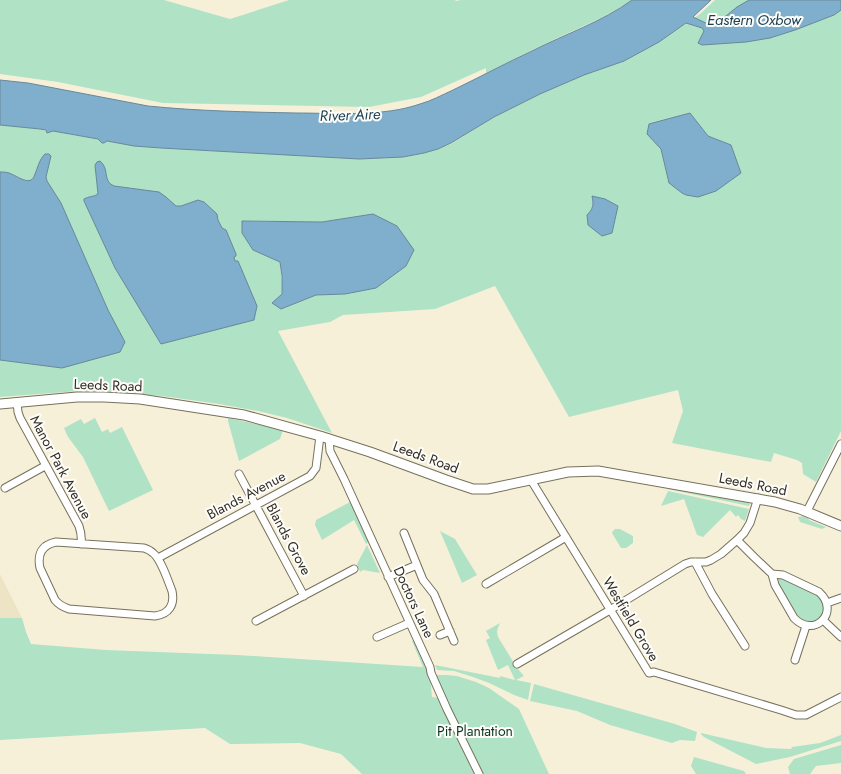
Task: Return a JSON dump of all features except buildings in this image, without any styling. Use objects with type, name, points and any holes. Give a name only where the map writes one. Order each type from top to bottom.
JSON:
[{"type":"street","name":"Leeds Road","points":[[0,404],[77,397],[140,399],[244,415],[370,452],[446,480],[473,488],[488,489],[568,472],[598,471],[782,503],[807,511],[841,526]]},
{"type":"street","name":"Manor Park Avenue","points":[[17,402],[20,418],[79,526],[82,538],[81,544]]},
{"type":"street","name":"Blands Avenue","points":[[158,558],[310,476],[316,468],[324,438]]},
{"type":"street","name":"Doctors Lane","points":[[324,438],[430,667],[431,673],[447,709],[479,774]]},
{"type":"street","points":[[807,511],[841,444]]},
{"type":"street","points":[[4,488],[45,466]]},
{"type":"street","name":"Blands Grove","points":[[240,474],[304,596]]},
{"type":"street","name":"Westfield Grove","points":[[531,480],[649,673],[654,672],[801,716],[841,697]]},
{"type":"street","points":[[518,664],[688,562],[706,562],[717,558],[744,533],[750,523],[758,498]]},
{"type":"street","points":[[404,533],[423,580],[434,594],[454,641]]},
{"type":"street","points":[[486,584],[566,537]]},
{"type":"street","points":[[737,540],[772,574],[783,576],[819,592],[824,596],[828,607],[827,613],[822,620],[815,625],[806,626],[798,622],[794,618],[775,585],[772,574]]},
{"type":"street","points":[[50,543],[81,544],[144,548],[153,553],[158,558],[172,591],[173,602],[170,608],[161,615],[155,616],[68,609],[63,607],[55,600],[40,568],[38,562],[39,556],[45,546],[50,543]]},
{"type":"street","points":[[695,562],[712,594],[745,646]]},
{"type":"street","points":[[388,577],[417,565]]},
{"type":"street","points":[[256,621],[354,569]]},
{"type":"street","points":[[827,603],[841,598]]},
{"type":"street","points":[[822,620],[841,637]]},
{"type":"street","points":[[377,637],[409,623]]},
{"type":"street","points":[[795,660],[806,626]]},
{"type":"street","points":[[440,635],[450,631]]},
{"type":"shaded area","points":[[0,574],[22,618],[0,618]]},
{"type":"green space","points":[[0,0],[164,0],[230,19],[289,0],[632,0],[595,21],[486,73],[486,68],[421,97],[369,107],[163,103],[58,82],[0,74]]},
{"type":"green space","points":[[715,0],[841,0],[841,431],[816,482],[803,474],[802,463],[774,453],[771,462],[672,443],[683,411],[678,390],[569,417],[495,286],[435,309],[343,315],[330,322],[278,331],[332,433],[287,418],[258,411],[162,396],[101,391],[79,391],[0,397],[0,125],[40,129],[50,132],[53,131],[134,146],[359,159],[403,157],[424,153],[451,144],[494,117],[540,94],[584,75],[624,61],[659,42],[700,14]],"holes":[[[690,113],[708,136],[731,145],[698,197],[682,193],[669,183],[661,149]],[[592,196],[602,236],[587,215],[591,211],[593,205]],[[373,214],[345,294],[316,295],[281,309],[282,286],[280,262],[253,250],[243,221],[322,222]]]},
{"type":"green space","points":[[95,418],[102,432],[108,429],[110,433],[122,427],[153,490],[109,511],[83,457],[68,437],[64,428],[81,419],[84,424]]},
{"type":"green space","points":[[228,418],[283,430],[280,439],[239,461]]},
{"type":"green space","points":[[669,487],[742,500],[750,504],[749,506],[668,489]]},
{"type":"green space","points":[[668,491],[749,509],[745,521],[738,515],[736,517],[730,510],[703,537],[697,535],[684,499],[661,506]]},
{"type":"green space","points":[[350,502],[369,542],[366,544],[354,520],[322,540],[315,525],[316,520]]},
{"type":"green space","points":[[804,516],[809,520],[826,527],[822,529],[800,522],[798,517]]},
{"type":"green space","points":[[615,529],[620,529],[633,536],[633,543],[626,548],[621,548],[612,533]]},
{"type":"green space","points":[[440,531],[455,539],[477,575],[462,583]]},
{"type":"green space","points":[[367,545],[380,573],[363,570],[360,572],[357,564]]},
{"type":"green space","points":[[779,579],[783,579],[818,594],[825,607],[823,616],[815,622],[805,623],[797,617],[777,584]]},
{"type":"green space","name":"Pit Plantation","points":[[0,618],[22,618],[31,644],[106,650],[237,655],[423,667],[412,641],[416,640],[430,674],[432,697],[440,698],[435,675],[457,676],[489,688],[519,709],[549,774],[362,774],[341,754],[300,743],[230,744],[205,728],[0,740]]},
{"type":"green space","points":[[500,623],[497,631],[498,637],[517,668],[524,676],[516,680],[531,683],[528,700],[473,677],[454,671],[437,670],[435,665],[515,680],[508,665],[498,670],[486,640],[490,638],[486,631]]},
{"type":"green space","points":[[534,684],[675,724],[697,732],[695,741],[680,740],[672,743],[610,725],[577,711],[530,701]]},
{"type":"green space","points":[[701,733],[766,748],[791,749],[792,747],[820,743],[841,735],[841,741],[790,757],[756,764],[704,737]]},
{"type":"green space","points":[[841,745],[841,763],[816,766],[810,774],[790,774],[788,767],[794,759]]},
{"type":"green space","points":[[694,757],[744,771],[746,774],[696,774],[691,766]]},
{"type":"water","points":[[632,0],[711,0],[693,17],[710,25],[716,24],[737,7],[749,0],[841,0],[841,10],[834,15],[795,30],[770,38],[746,42],[702,45],[698,43],[704,31],[702,28],[686,23],[659,42],[624,61],[584,75],[540,94],[494,117],[451,143],[438,149],[403,157],[359,159],[134,146],[107,141],[102,143],[98,139],[53,131],[47,133],[46,130],[0,125],[0,80],[28,83],[148,106],[185,109],[241,112],[343,114],[375,113],[406,108],[428,101],[453,90],[608,15]]},
{"type":"water","points":[[690,113],[708,136],[731,145],[741,173],[716,191],[698,197],[686,195],[669,183],[661,149],[647,134],[649,124]]},
{"type":"water","points":[[45,154],[49,154],[51,156],[46,177],[47,181],[61,203],[108,310],[125,342],[120,352],[62,368],[0,360],[0,172],[9,173],[27,181],[31,180]]},
{"type":"water","points":[[100,161],[105,168],[108,181],[114,186],[159,192],[176,206],[181,206],[198,200],[204,202],[217,214],[218,220],[222,228],[226,230],[236,254],[234,257],[235,261],[238,261],[257,306],[254,320],[161,344],[115,268],[84,201],[86,198],[98,194],[95,165]]},
{"type":"water","points":[[592,196],[605,199],[618,206],[612,233],[602,236],[588,225],[587,215],[591,211],[593,202]]},
{"type":"water","points":[[373,214],[397,226],[414,250],[406,266],[376,288],[345,294],[316,295],[281,309],[272,303],[282,294],[280,262],[253,250],[242,233],[242,221],[322,222]]},
{"type":"water label","name":"Eastern Oxbow","points":[[754,20]]},
{"type":"water label","name":"River Aire","points":[[350,115]]}]
